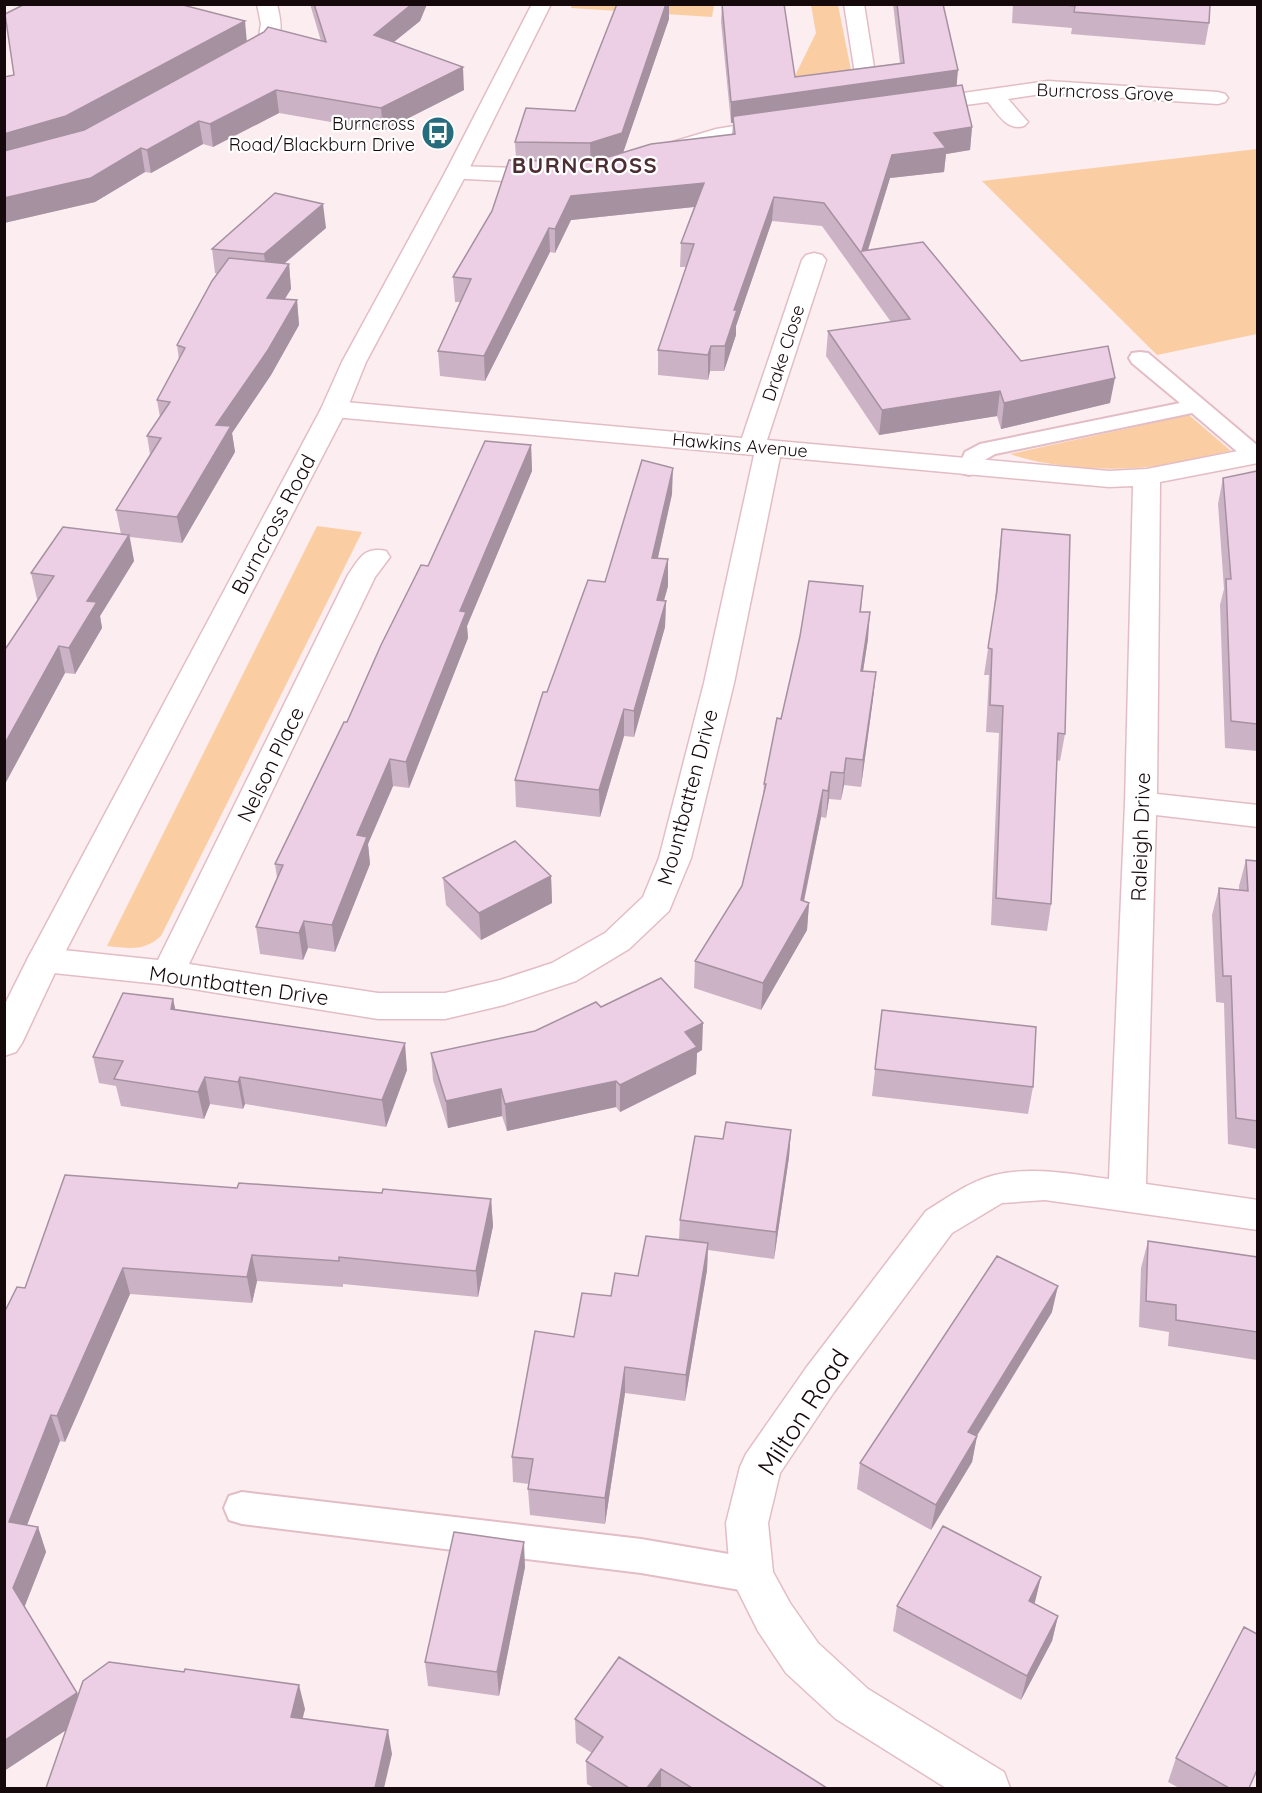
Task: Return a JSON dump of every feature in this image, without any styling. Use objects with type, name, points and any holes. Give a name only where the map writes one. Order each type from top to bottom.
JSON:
[{"type":"street","points":[[220,69],[258,48],[270,36],[273,27],[267,4]]},
{"type":"street","name":"Burncross Road","points":[[4,1043],[44,960],[334,409],[354,362],[456,173],[542,4]]},
{"type":"street","points":[[854,4],[866,80]]},
{"type":"street","points":[[845,82],[889,77]]},
{"type":"street","name":"Burncross Grove","points":[[898,108],[1048,87],[1218,98]]},
{"type":"street","name":"Burncross Grove","points":[[992,94],[1017,122]]},
{"type":"street","points":[[647,158],[716,135],[793,123]]},
{"type":"street","points":[[456,173],[572,177]]},
{"type":"street","name":"Drake Close","points":[[761,447],[814,260]]},
{"type":"street","name":"Hawkins Avenue","points":[[334,409],[1109,479],[1147,477],[1256,455]]},
{"type":"street","name":"Mountbatten Drive","points":[[44,960],[168,973],[378,1006],[445,1006],[504,993],[564,972],[617,941],[657,903],[675,858],[719,682],[761,447]]},
{"type":"street","name":"Raleigh Drive","points":[[1127,1197],[1141,803],[1147,477]]},
{"type":"street","name":"Nelson Place","points":[[168,973],[362,575],[376,557]]},
{"type":"street","points":[[1141,803],[1257,816]]},
{"type":"street","name":"Milton Road","points":[[987,1788],[852,1704],[802,1658],[774,1617],[752,1575],[747,1523],[761,1467],[820,1380],[939,1222],[965,1205],[996,1190],[1045,1185],[1257,1215]]},
{"type":"lane","points":[[1140,358],[1256,455]]},
{"type":"lane","points":[[969,468],[973,457],[988,449],[1196,406]]},
{"type":"lane","points":[[242,1508],[641,1556],[752,1575]]},
{"type":"shaded area","points":[[572,4],[714,5],[712,17],[571,8]]},
{"type":"shaded area","points":[[811,5],[838,5],[851,70],[845,76],[790,86],[816,33]]},
{"type":"shaded area","points":[[1257,149],[1257,334],[1157,355],[982,181]]},
{"type":"shaded area","points":[[1189,415],[1231,451],[1158,466],[1114,469],[1042,463],[1010,454]]},
{"type":"shaded area","points":[[317,526],[362,532],[161,936],[142,947],[107,946]]},
{"type":"building","points":[[25,4],[179,4],[245,21],[66,116],[4,134],[4,77],[14,75],[5,14]]},
{"type":"building","points":[[314,4],[412,4],[374,35],[463,67],[381,108],[276,90],[210,124],[199,121],[147,150],[141,148],[91,178],[4,198],[4,151],[84,130],[264,32],[268,27],[326,42]]},
{"type":"building","points":[[617,4],[666,4],[622,133],[590,143],[515,142],[526,108],[575,111]]},
{"type":"building","points":[[722,4],[784,4],[795,77],[904,63],[897,4],[943,4],[958,70],[731,102]]},
{"type":"building","points":[[1054,4],[1210,4],[1209,23],[1074,12],[1075,6]]},
{"type":"building","points":[[962,85],[972,127],[934,133],[946,148],[892,155],[862,251],[923,242],[1021,361],[1108,346],[1115,378],[1004,403],[1000,391],[882,410],[828,331],[910,319],[824,203],[774,197],[734,310],[737,310],[725,346],[711,346],[708,355],[658,350],[694,244],[681,243],[704,183],[571,196],[555,229],[549,228],[484,356],[438,351],[471,279],[453,277],[492,211],[509,160],[592,162],[651,144],[735,134],[733,117],[735,116]]},
{"type":"building","points":[[275,193],[323,204],[264,254],[212,249]]},
{"type":"building","points":[[229,258],[289,264],[267,298],[297,300],[268,350],[216,425],[231,426],[177,517],[116,510],[161,438],[147,436],[170,402],[157,400],[185,348],[177,345],[212,281]]},
{"type":"building","points":[[485,441],[531,445],[460,611],[466,612],[406,762],[390,759],[357,835],[367,837],[332,925],[304,921],[299,933],[256,927],[283,865],[275,864],[344,722],[347,722],[381,645],[421,565],[428,566]]},
{"type":"building","points":[[642,460],[673,468],[652,558],[668,559],[657,600],[666,601],[634,711],[624,709],[599,790],[515,780],[543,692],[547,692],[588,580],[605,582]]},
{"type":"building","points":[[1257,471],[1257,724],[1231,721],[1226,579],[1231,579],[1223,478]]},
{"type":"building","points":[[63,527],[129,535],[87,601],[97,602],[69,648],[59,646],[4,745],[4,651],[54,576],[31,573]]},
{"type":"building","points":[[1002,529],[1070,535],[1065,734],[1058,733],[1051,904],[996,898],[1003,706],[990,705],[992,649],[988,648],[997,591]]},
{"type":"building","points":[[809,581],[863,586],[860,612],[870,612],[861,671],[876,672],[863,760],[846,758],[844,773],[831,772],[828,791],[823,790],[801,900],[809,903],[763,983],[695,961],[742,886],[766,784],[764,784],[777,718],[781,719],[800,636]]},
{"type":"building","points":[[515,841],[551,876],[479,913],[443,878]]},
{"type":"building","points":[[1246,860],[1257,861],[1257,1121],[1236,1118],[1231,976],[1223,976],[1219,888],[1248,891]]},
{"type":"building","points":[[661,978],[703,1023],[685,1032],[697,1047],[620,1085],[616,1081],[505,1104],[501,1089],[446,1101],[431,1053],[535,1031],[596,1002],[601,1007]]},
{"type":"building","points":[[123,993],[173,999],[171,1009],[405,1043],[382,1100],[240,1077],[238,1082],[205,1077],[198,1092],[114,1079],[123,1061],[93,1057]]},
{"type":"building","points":[[882,1010],[1036,1027],[1033,1087],[875,1069]]},
{"type":"building","points":[[726,1122],[791,1130],[776,1232],[680,1220],[695,1136],[723,1139]]},
{"type":"building","points":[[65,1175],[237,1188],[239,1183],[382,1193],[383,1189],[491,1199],[476,1271],[339,1257],[339,1261],[252,1255],[247,1277],[123,1268],[57,1416],[51,1415],[9,1522],[38,1527],[13,1588],[77,1693],[4,1741],[4,1313],[17,1287],[25,1288]]},
{"type":"building","points":[[646,1236],[708,1243],[686,1375],[625,1367],[605,1498],[528,1489],[533,1459],[512,1457],[535,1331],[574,1337],[582,1293],[611,1296],[615,1273],[638,1276]]},
{"type":"building","points":[[1148,1241],[1257,1257],[1257,1332],[1176,1320],[1176,1305],[1146,1301]]},
{"type":"building","points":[[997,1256],[1058,1286],[968,1432],[977,1436],[936,1505],[860,1463]]},
{"type":"building","points":[[943,1526],[1041,1577],[1029,1601],[1058,1616],[1027,1676],[897,1606]]},
{"type":"building","points":[[454,1532],[524,1542],[497,1672],[425,1662]]},
{"type":"building","points":[[1244,1627],[1257,1634],[1257,1770],[1249,1788],[1229,1788],[1176,1758]]},
{"type":"building","points":[[619,1657],[827,1788],[692,1788],[661,1769],[647,1788],[629,1788],[586,1761],[603,1737],[575,1719]]},
{"type":"building","points":[[109,1662],[184,1672],[185,1669],[299,1685],[291,1717],[388,1730],[375,1788],[46,1788],[83,1681]]},
{"type":"place","name":"Burncross Road/Blackburn Drive","points":[[438,133]]},
{"type":"district","name":"BURNCROSS","points":[[585,165]]}]
